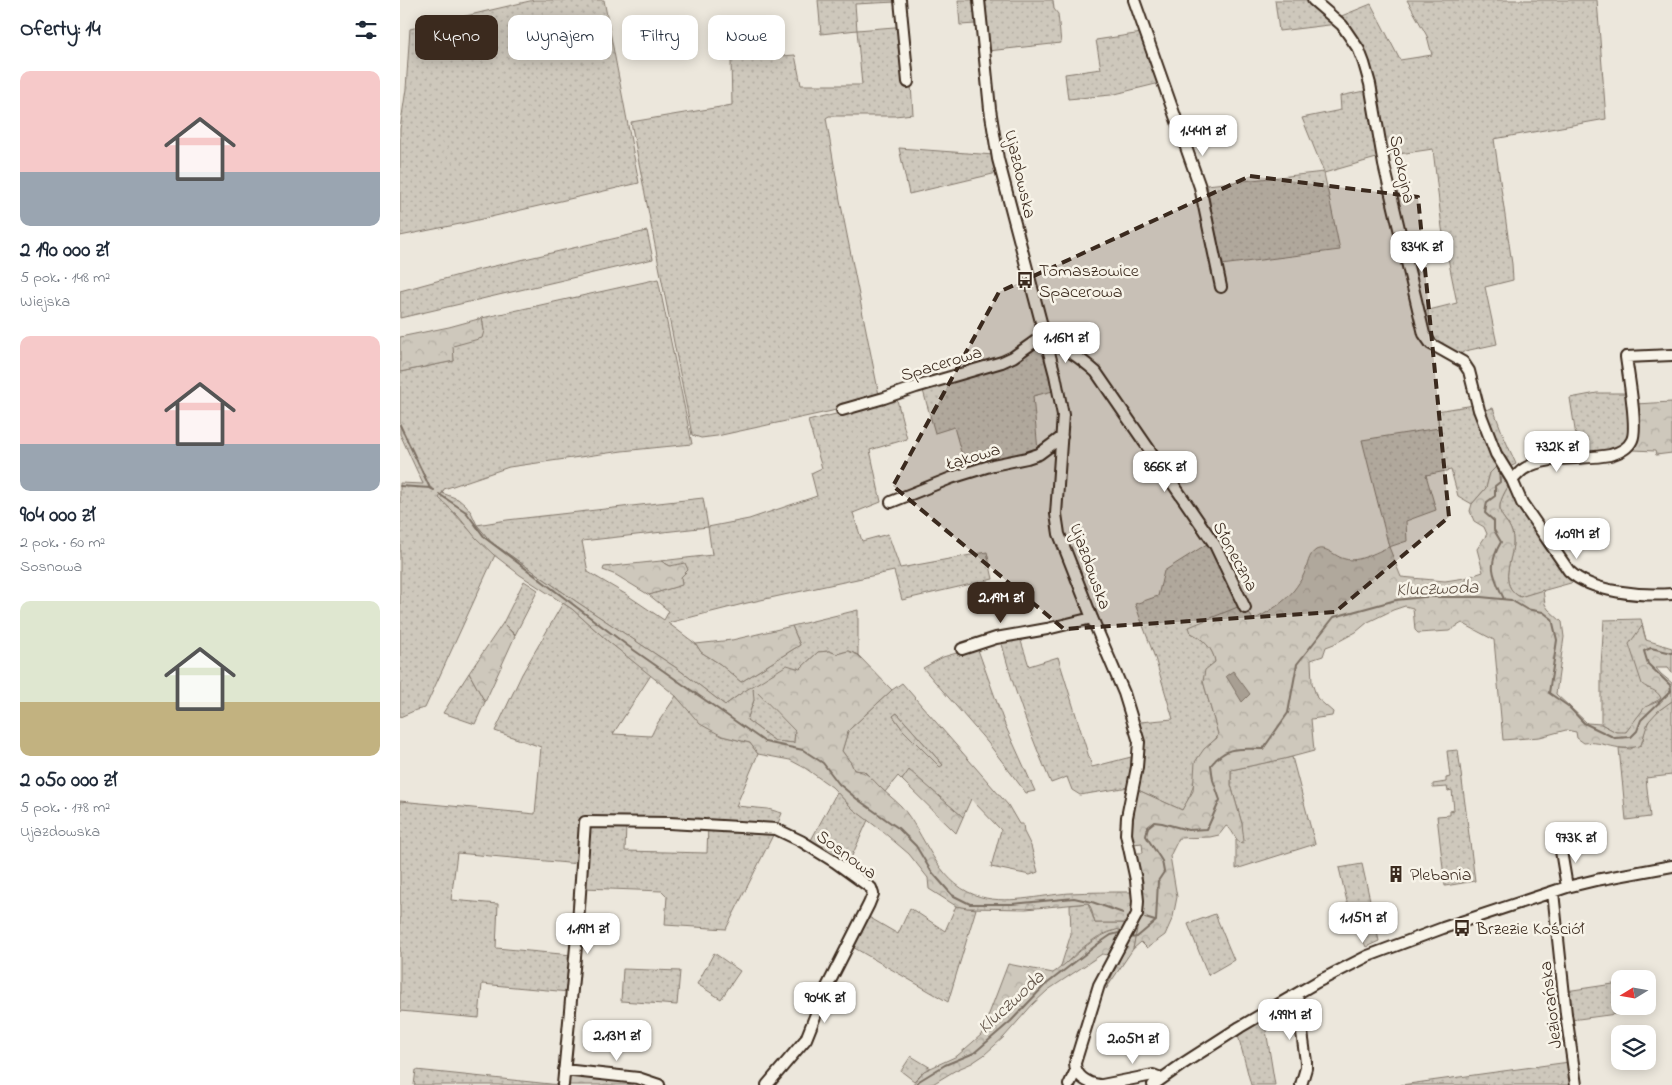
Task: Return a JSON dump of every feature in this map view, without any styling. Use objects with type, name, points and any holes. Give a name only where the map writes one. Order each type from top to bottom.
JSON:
[{"type":"street","points":[[900,0],[908,82]]},
{"type":"street","name":"Ujazdowska","points":[[979,0],[990,109],[998,160],[1060,396],[1063,415],[1056,514],[1058,528],[1071,566],[1124,693],[1139,742],[1137,767],[1127,817],[1126,834],[1136,880],[1138,901],[1136,919],[1099,985],[1075,1063],[1076,1070],[1069,1085]]},
{"type":"street","points":[[1134,0],[1200,187],[1221,287]]},
{"type":"street","name":"Spokojna","points":[[1313,0],[1342,25],[1359,50],[1364,63],[1370,84],[1384,165],[1424,334],[1431,344],[1463,362],[1470,371],[1478,410],[1488,436],[1496,454],[1512,480],[1522,504],[1565,565],[1577,578],[1601,588],[1649,596],[1672,594]]},
{"type":"street","name":"Spacerowa","points":[[842,410],[884,398],[916,386],[1002,362],[1044,338]]},
{"type":"street","name":"Słoneczna","points":[[1044,338],[1077,356],[1096,372],[1215,545],[1244,608]]},
{"type":"street","points":[[1512,480],[1522,470],[1532,465],[1549,461],[1610,455],[1628,447],[1632,440],[1634,427],[1626,357],[1672,355]]},
{"type":"street","name":"Łąkowa","points":[[891,502],[951,478],[993,464],[1039,454],[1062,437]]},
{"type":"street","points":[[962,649],[996,638],[1047,629],[1092,618]]},
{"type":"street","name":"Sosnowa","points":[[564,1070],[577,936],[585,822],[669,823],[776,828],[801,841],[850,872],[871,888],[874,894],[826,989],[806,1039],[767,1085]]},
{"type":"street","points":[[1560,845],[1567,887]]},
{"type":"street","points":[[1153,1085],[1235,1030],[1317,982],[1376,952],[1567,887],[1672,866]]},
{"type":"street","name":"Jeziorańska","points":[[1553,892],[1566,1014],[1576,1085]]},
{"type":"street","points":[[1296,995],[1306,1062],[1301,1085]]},
{"type":"street","points":[[564,1085],[564,1070],[638,1078],[659,1085]]},
{"type":"street","points":[[1076,1070],[1084,1079],[1101,1085],[1153,1075],[1161,1078]]},
{"type":"highlighted area","points":[[1250,176],[1418,197],[1449,517],[1335,612],[1064,629],[893,486],[999,292]]},
{"type":"green space","points":[[534,0],[604,0],[607,15],[508,15],[508,60],[612,60],[612,42],[639,183],[400,236],[400,129],[406,89],[410,29],[415,28],[415,60],[498,60],[498,15],[470,15]]},
{"type":"green space","points":[[818,0],[896,0],[896,2],[855,4],[857,30],[821,34]]},
{"type":"green space","points":[[958,0],[975,0],[976,24],[960,25]]},
{"type":"green space","points":[[983,0],[1053,0],[1054,9],[1058,14],[1061,43],[988,51]]},
{"type":"green space","points":[[1275,0],[1311,0],[1337,24],[1279,31]]},
{"type":"green space","points":[[1407,0],[1597,0],[1606,119],[1494,139],[1513,280],[1485,287],[1497,344],[1465,351],[1459,355],[1432,342],[1421,312],[1457,303],[1442,228],[1433,149],[1385,156],[1375,92],[1367,59],[1355,33],[1339,17],[1371,4],[1400,60],[1432,55],[1427,36]]},
{"type":"green space","points":[[907,26],[913,114],[895,116],[829,116],[826,118],[840,200],[879,395],[873,399],[832,411],[717,436],[701,438],[692,435],[631,122],[732,105],[731,60],[785,60],[785,56],[795,55],[801,85],[862,85],[857,30]]},
{"type":"green space","points":[[1142,33],[1160,83],[1111,95],[1068,99],[1065,74],[1101,69],[1096,40]]},
{"type":"green space","points":[[1369,90],[1380,157],[1324,173],[1340,250],[1221,265],[1207,185],[1324,172],[1302,118],[1341,110],[1340,96]]},
{"type":"green space","points":[[899,148],[994,155],[997,173],[909,194]]},
{"type":"green space","points":[[647,231],[653,259],[400,318],[400,291],[477,270]]},
{"type":"green space","points":[[658,279],[692,444],[622,451],[509,467],[444,489],[440,498],[495,555],[425,708],[400,717],[400,483],[423,484],[400,434],[400,372],[454,361],[452,346],[484,331],[482,318]]},
{"type":"green space","points":[[482,318],[484,331],[482,338],[453,346],[454,361],[400,372],[400,337]]},
{"type":"green space","points":[[1041,341],[1053,391],[1033,396],[1038,451],[966,470],[954,427],[935,433],[922,387],[1003,363]]},
{"type":"green space","points":[[1597,393],[1627,393],[1632,433],[1621,449],[1579,455],[1570,398]]},
{"type":"green space","points":[[896,396],[907,439],[870,450],[881,502],[853,513],[862,541],[888,534],[900,568],[987,552],[993,579],[902,600],[894,571],[747,603],[668,623],[696,644],[701,652],[720,664],[741,682],[800,645],[792,626],[858,610],[858,655],[848,651],[837,654],[829,651],[818,652],[800,669],[794,743],[775,741],[747,720],[754,700],[743,692],[725,705],[678,669],[491,542],[477,525],[703,498],[708,527],[749,519],[817,496],[811,473],[822,468],[808,421]],"holes":[[[708,527],[712,555],[661,561],[670,566],[688,570],[681,577],[681,585],[649,595],[669,611],[664,620],[588,572],[582,541]]]},
{"type":"green space","points":[[1672,402],[1672,453],[1656,455],[1655,451],[1633,450],[1636,429],[1635,404]]},
{"type":"green space","points":[[1474,405],[1500,468],[1490,473],[1486,488],[1472,504],[1458,496],[1451,470],[1426,475],[1436,510],[1406,521],[1407,541],[1389,547],[1362,440],[1439,428],[1437,411]]},
{"type":"green space","points":[[1493,408],[1516,464],[1508,468],[1481,411]]},
{"type":"green space","points":[[1495,468],[1500,468],[1509,485],[1500,505],[1500,511],[1512,532],[1513,541],[1508,572],[1509,586],[1520,597],[1543,590],[1545,604],[1562,622],[1564,637],[1556,694],[1587,723],[1601,724],[1616,732],[1626,732],[1645,707],[1659,701],[1661,698],[1655,691],[1642,684],[1629,644],[1642,626],[1646,640],[1672,648],[1672,673],[1668,668],[1656,668],[1672,683],[1672,701],[1658,711],[1648,722],[1641,745],[1619,748],[1598,743],[1584,743],[1577,738],[1576,732],[1566,730],[1540,737],[1503,740],[1494,640],[1462,623],[1449,631],[1418,633],[1415,630],[1413,608],[1405,606],[1393,610],[1368,622],[1356,632],[1326,647],[1323,656],[1311,660],[1312,683],[1317,698],[1333,712],[1332,716],[1311,719],[1314,751],[1231,770],[1231,785],[1242,824],[1244,841],[1241,843],[1226,826],[1219,835],[1179,838],[1170,856],[1177,897],[1173,917],[1165,935],[1147,948],[1141,942],[1133,949],[1140,914],[1143,881],[1134,853],[1143,853],[1142,843],[1133,844],[1132,837],[1133,817],[1138,790],[1182,810],[1193,791],[1195,762],[1204,749],[1217,738],[1218,734],[1203,681],[1205,670],[1215,662],[1214,657],[1207,644],[1191,633],[1189,627],[1245,604],[1253,620],[1269,611],[1294,590],[1303,576],[1311,555],[1320,549],[1327,550],[1341,558],[1356,560],[1389,547],[1401,577],[1445,581],[1465,578],[1483,572],[1477,549],[1487,534],[1484,527],[1474,521],[1470,511],[1472,504],[1486,488],[1490,473]]},
{"type":"green space","points":[[1509,485],[1524,512],[1578,581],[1520,597],[1513,592],[1509,586],[1508,579],[1513,541],[1512,532],[1500,511],[1500,505]]},
{"type":"green space","points":[[442,493],[458,499],[471,512],[477,525],[491,542],[678,669],[725,705],[787,665],[800,669],[818,652],[829,651],[837,654],[848,651],[858,655],[892,690],[848,731],[842,751],[854,770],[869,776],[901,806],[950,879],[975,895],[998,900],[1070,893],[1131,892],[1133,909],[1127,923],[1095,923],[1088,903],[1026,909],[967,908],[956,906],[929,889],[928,878],[909,854],[853,809],[832,787],[790,760],[758,754],[750,743],[722,736],[700,724],[676,696],[609,642],[572,609],[520,575],[494,555],[439,498]],"holes":[[[753,688],[795,731],[794,743],[775,741],[747,720],[754,700]]]},
{"type":"green space","points":[[1210,542],[1245,604],[1191,633],[1207,644],[1214,657],[1215,662],[1206,670],[1203,681],[1218,734],[1204,751],[1190,795],[1182,810],[1138,790],[1143,756],[1140,722],[1173,719],[1155,658],[1135,604],[1158,596],[1164,571]]},
{"type":"green space","points":[[661,561],[670,566],[685,563],[688,570],[681,577],[682,585],[649,595],[616,575],[603,570],[604,567]]},
{"type":"green space","points":[[524,581],[538,590],[515,635],[503,623]]},
{"type":"green space","points":[[563,603],[651,675],[613,734],[651,736],[676,696],[687,708],[722,736],[750,743],[758,754],[736,806],[768,809],[782,813],[775,831],[726,929],[665,925],[667,896],[662,891],[584,888],[589,827],[626,825],[625,851],[707,853],[708,824],[585,820],[579,864],[457,853],[451,900],[498,904],[496,948],[572,955],[569,992],[482,984],[479,1018],[400,1011],[400,801],[535,814],[541,747],[495,731],[522,674]]},
{"type":"green space","points":[[1641,619],[1646,640],[1642,626],[1647,688],[1656,691],[1661,698],[1648,706],[1628,730],[1624,733],[1616,732],[1601,724],[1601,666],[1604,620]]},
{"type":"green space","points":[[503,623],[515,636],[485,702],[469,673]]},
{"type":"green space","points":[[792,626],[800,645],[741,682],[720,664],[701,652],[696,644],[732,640]]},
{"type":"green space","points":[[1019,635],[1029,666],[1058,657],[1092,767],[1131,757],[1129,787],[1080,795],[1072,790],[1067,777],[1051,783],[1023,712],[1001,640]]},
{"type":"green space","points":[[977,647],[1005,725],[1035,791],[1026,793],[988,743],[923,668],[943,657]]},
{"type":"green space","points":[[469,673],[485,702],[475,724],[443,713]]},
{"type":"green space","points":[[902,683],[1008,805],[1019,824],[1023,824],[1038,872],[1030,875],[991,867],[1001,830],[971,799],[963,817],[909,771],[902,780],[898,776],[885,792],[864,771],[854,770],[842,751],[848,731]],"holes":[[[897,713],[943,765],[903,730],[893,716]]]},
{"type":"green space","points":[[1672,701],[1672,775],[1646,778],[1650,817],[1626,820],[1619,748],[1631,749],[1643,741],[1646,727],[1652,717]]},
{"type":"green space","points":[[897,713],[943,765],[940,767],[903,730],[893,716]]},
{"type":"green space","points":[[1458,750],[1475,881],[1445,886],[1437,816],[1450,815],[1450,811],[1454,810],[1452,790],[1448,791],[1447,787],[1433,788],[1433,784],[1446,782],[1446,778],[1450,777],[1447,751]]},
{"type":"green space","points":[[1292,757],[1315,844],[1236,869],[1236,840],[1241,843],[1242,824],[1231,785],[1231,770]]},
{"type":"green space","points":[[909,770],[963,817],[956,833],[902,780]]},
{"type":"green space","points":[[837,792],[853,809],[868,820],[847,867],[810,842]]},
{"type":"green space","points":[[1362,864],[1379,941],[1366,947],[1349,910],[1339,868]]},
{"type":"green space","points":[[1088,903],[1095,923],[1127,923],[1123,932],[1107,932],[1098,937],[1060,969],[1071,934],[1070,905]]},
{"type":"green space","points":[[956,906],[976,909],[948,1002],[851,946],[867,916],[898,934],[910,908],[945,931]]},
{"type":"green space","points":[[1140,914],[1133,949],[1106,989]]},
{"type":"green space","points":[[1215,914],[1234,960],[1208,975],[1188,924]]},
{"type":"green space","points":[[1119,929],[1120,937],[1108,955],[1102,954],[1048,990],[1004,1037],[984,1055],[931,1085],[912,1085],[924,1071],[957,1056],[981,1035],[1008,964],[1053,973],[1091,942]]},
{"type":"green space","points":[[714,953],[740,971],[721,999],[697,984]]},
{"type":"green space","points":[[623,969],[680,971],[677,1005],[621,1001]]},
{"type":"green space","points":[[1611,984],[1611,1015],[1571,1020],[1566,991]]},
{"type":"green space","points":[[1264,1018],[1275,1085],[1251,1085],[1238,1035]]},
{"type":"green space","points":[[911,1056],[931,1068],[924,1071],[914,1081],[901,1071]]},
{"type":"green space","points":[[1569,1062],[1572,1085],[1401,1085]]},
{"type":"green space","points":[[416,1070],[560,1085],[414,1085]]},
{"type":"green space","points":[[568,1073],[633,1080],[632,1085],[567,1085]]},
{"type":"shaded area","points":[[1233,671],[1250,694],[1242,702],[1226,676]]},
{"type":"waterway","points":[[400,425],[430,488]]},
{"type":"waterway","points":[[1495,462],[1499,471],[1500,482],[1495,486],[1495,496],[1487,502],[1485,513],[1494,521],[1494,530],[1501,542],[1494,558],[1493,570],[1504,599]]},
{"type":"waterway","points":[[400,486],[430,488],[434,490]]},
{"type":"waterway","points":[[439,494],[466,512],[485,538],[628,646],[765,742],[803,750],[823,763],[839,784],[898,828],[916,846],[931,871],[952,895],[970,904],[1012,904],[1074,898],[1123,913]]},
{"type":"waterway","name":"Kluczwoda","points":[[1130,938],[1137,937],[1156,921],[1158,881],[1164,872],[1162,861],[1146,836],[1148,827],[1154,822],[1188,830],[1207,829],[1220,800],[1213,780],[1211,765],[1228,751],[1263,749],[1288,713],[1297,664],[1334,617],[1396,600],[1424,597],[1481,597],[1511,600],[1526,609],[1543,612],[1552,619],[1557,640],[1549,693],[1568,706],[1584,723],[1615,738],[1631,737],[1637,731],[1641,720],[1671,691],[1670,685],[1648,664],[1644,651],[1651,648],[1672,653]]},
{"type":"waterway","points":[[1145,918],[1155,921]]},
{"type":"waterway","name":"Kluczwoda","points":[[916,1085],[919,1081],[945,1065],[974,1053],[1011,1021],[1044,986],[1098,944],[1111,935],[1119,933]]},
{"type":"place","name":"Tomaszowice Spacerowa","points":[[1025,280]]},
{"type":"place","name":"Plebania","points":[[1396,874]]},
{"type":"place","name":"Brzezie Kościół","points":[[1462,928]]}]
